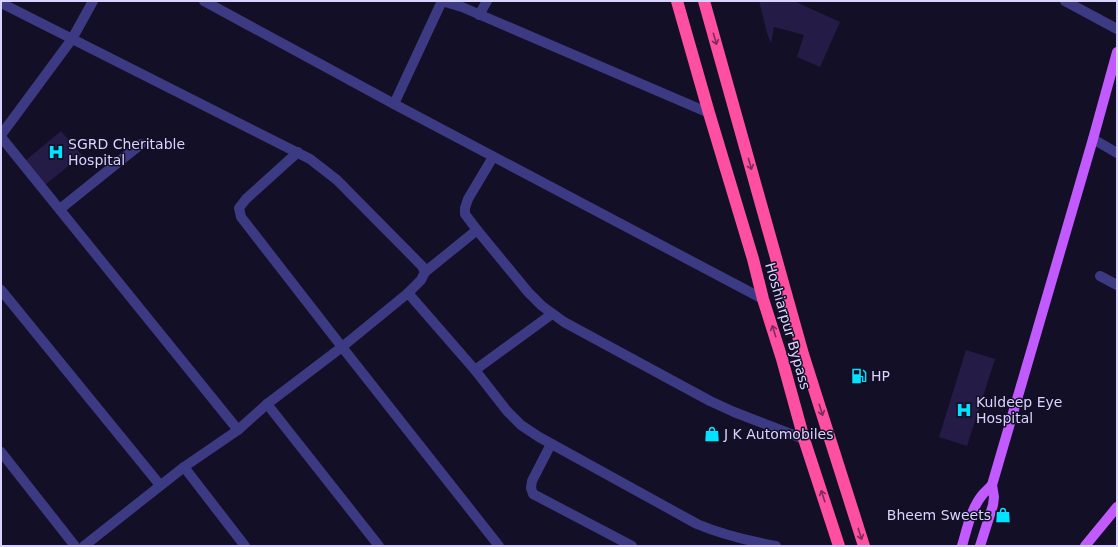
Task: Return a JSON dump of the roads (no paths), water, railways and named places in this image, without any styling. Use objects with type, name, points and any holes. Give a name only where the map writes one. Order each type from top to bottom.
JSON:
[{"type":"highway","name":"Hoshiarpur Bypass","points":[[677,1],[804,439],[839,546]]},
{"type":"highway","points":[[704,1],[803,354],[864,546]]},
{"type":"highway","points":[[782,359],[803,354]]},
{"type":"main road","points":[[980,546],[993,505],[994,497],[992,485],[1117,52]]},
{"type":"main road","points":[[962,546],[972,513],[983,494],[992,485]]},
{"type":"main road","points":[[1085,546],[1117,507]]},
{"type":"street","points":[[93,1],[72,38],[1,136],[238,430]]},
{"type":"street","points":[[204,1],[493,157],[764,299]]},
{"type":"street","points":[[394,104],[442,1],[462,7],[709,113]]},
{"type":"street","points":[[479,15],[487,1]]},
{"type":"street","points":[[1065,1],[1117,29]]},
{"type":"street","points":[[1,3],[310,159],[337,180],[422,266],[425,272]]},
{"type":"street","points":[[1093,139],[1117,153]]},
{"type":"street","points":[[60,209],[141,144]]},
{"type":"street","points":[[298,152],[246,199],[239,208],[241,217],[499,546]]},
{"type":"street","points":[[493,157],[464,208],[465,214],[528,292],[542,306],[564,322],[710,401],[734,412],[804,439]]},
{"type":"street","points":[[84,546],[160,485],[238,430],[267,404],[342,347],[408,293],[421,280],[425,272],[477,230]]},
{"type":"street","points":[[1100,276],[1117,285]]},
{"type":"street","points":[[1,290],[160,485]]},
{"type":"street","points":[[408,293],[475,370],[507,411],[521,425],[551,444],[697,524],[733,537],[776,546]]},
{"type":"street","points":[[475,370],[552,314]]},
{"type":"street","points":[[267,404],[379,546]]},
{"type":"street","points":[[551,444],[532,481],[531,488],[533,494],[632,546]]},
{"type":"street","points":[[1,452],[75,546]]},
{"type":"street","points":[[184,467],[245,546]]},
{"type":"place","name":"SGRD Cheritable Hospital","points":[[56,152]]},
{"type":"place","name":"HP","points":[[859,376]]},
{"type":"place","name":"Kuldeep Eye Hospital","points":[[964,410]]},
{"type":"place","name":"J K Automobiles","points":[[712,434]]},
{"type":"place","name":"Bheem Sweets","points":[[1003,515]]}]
